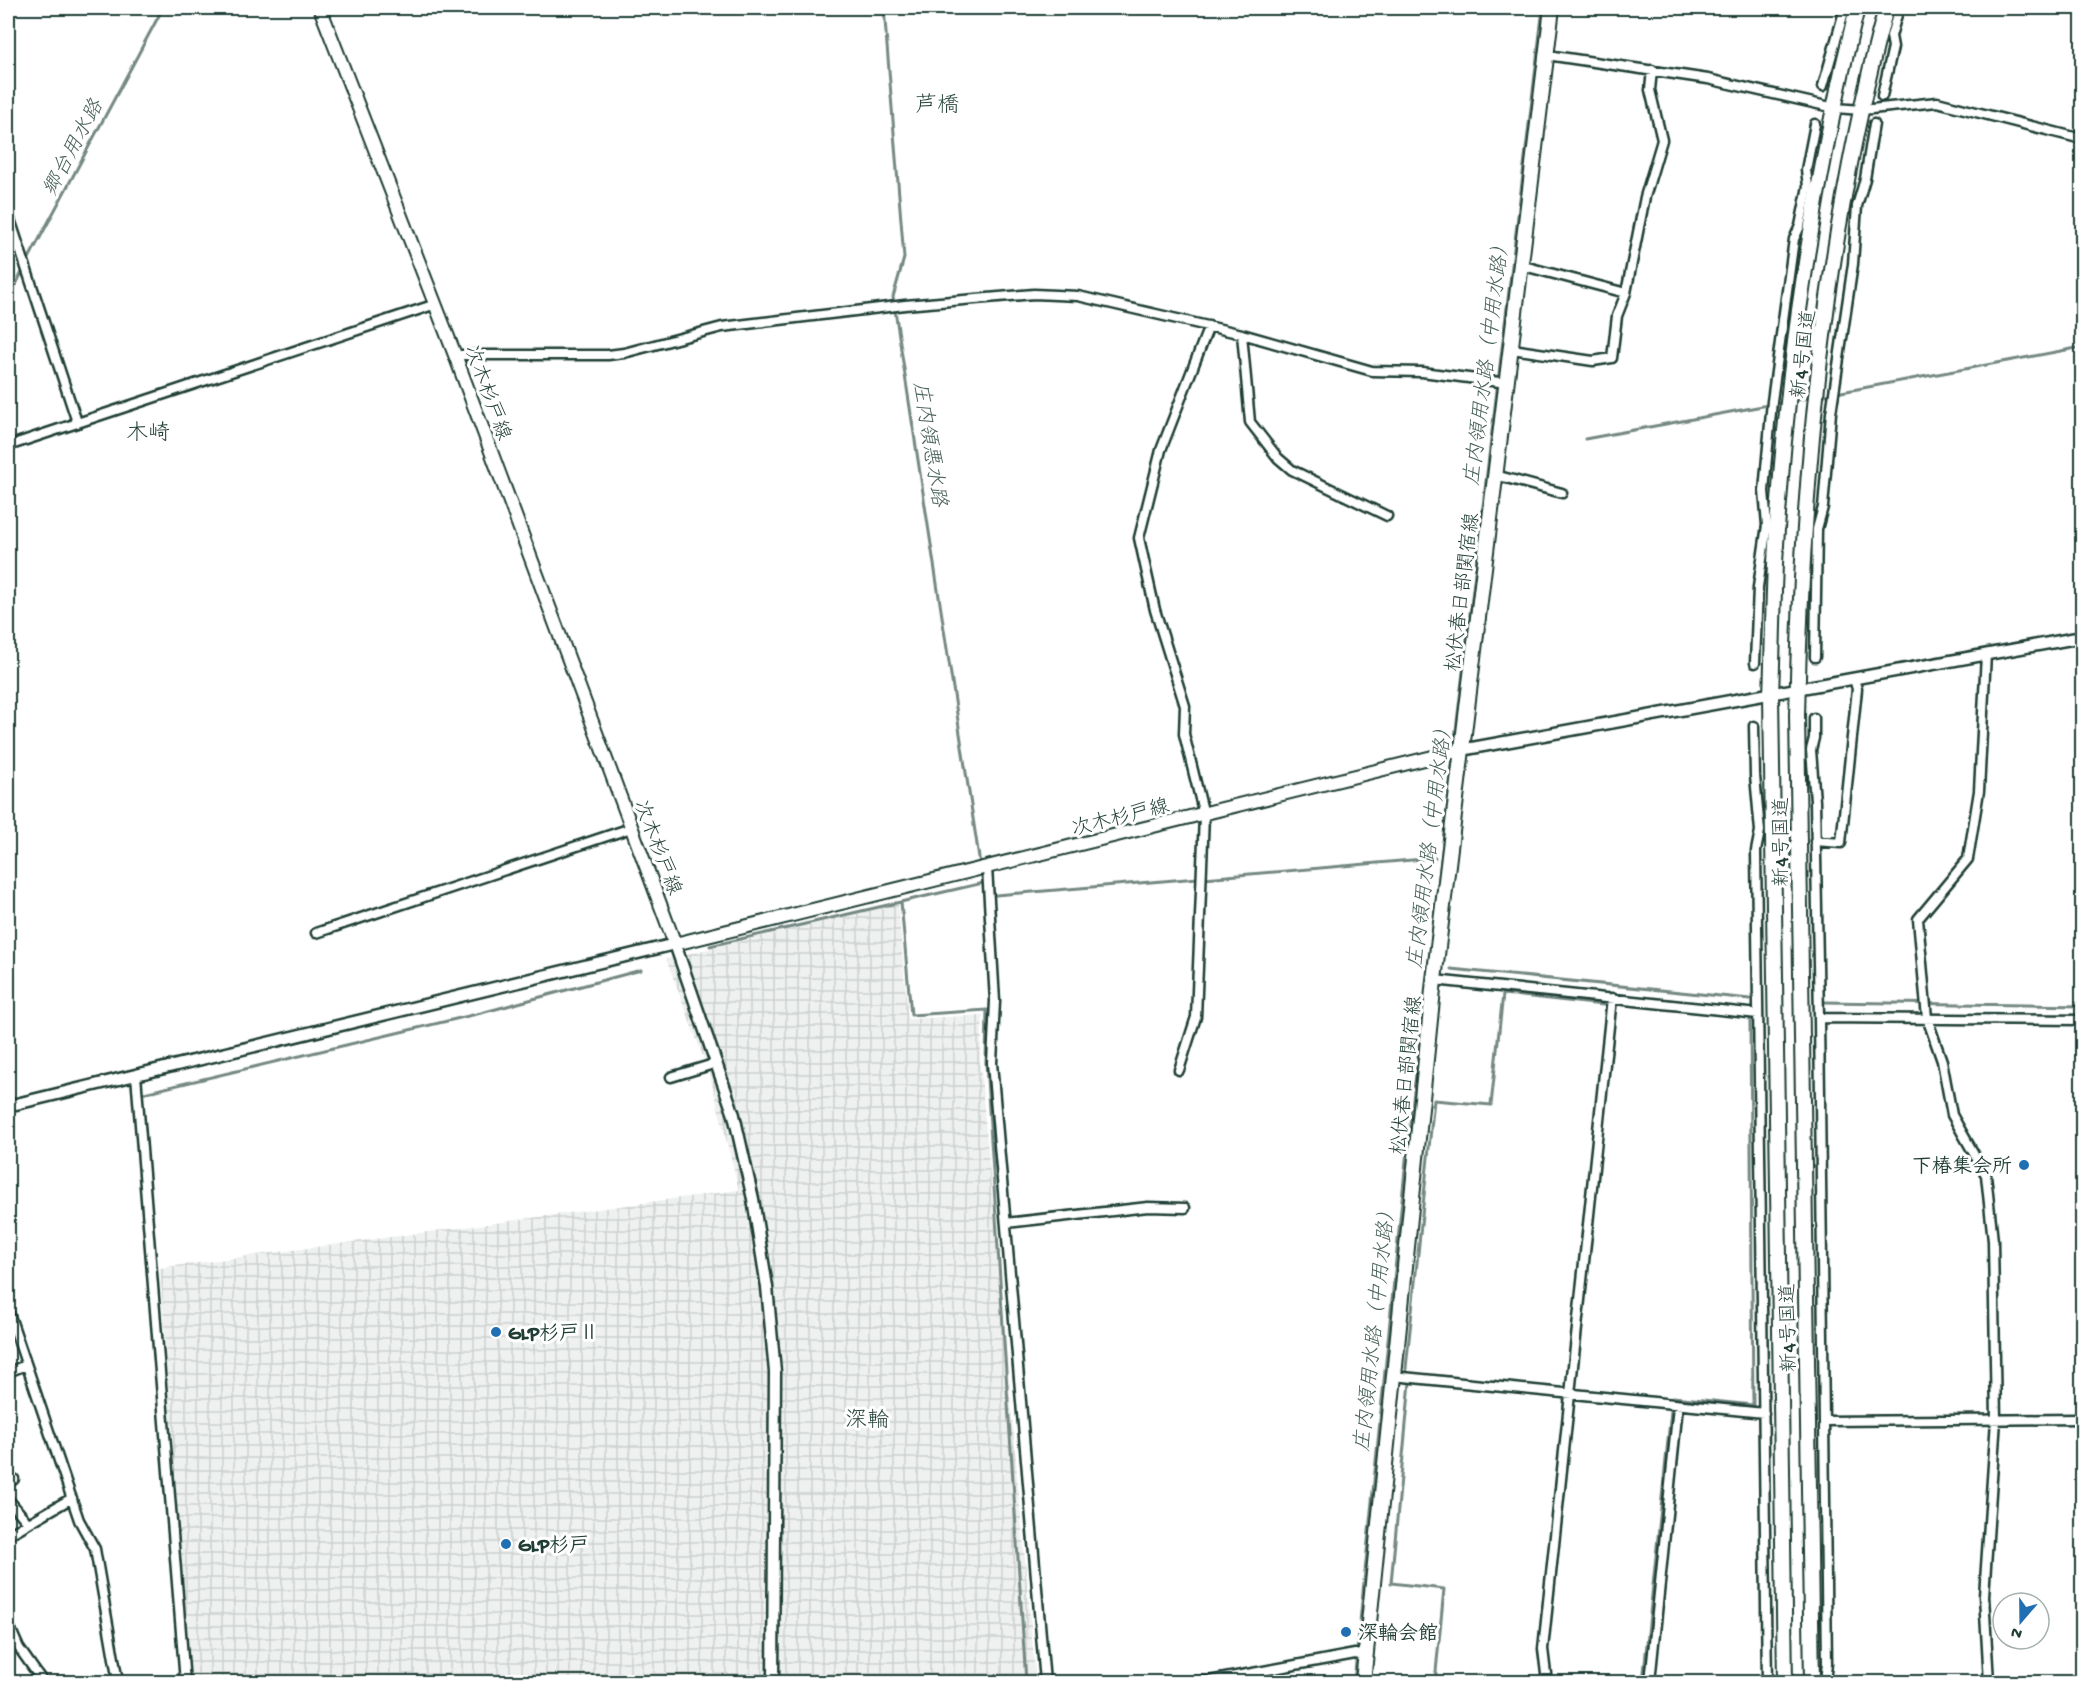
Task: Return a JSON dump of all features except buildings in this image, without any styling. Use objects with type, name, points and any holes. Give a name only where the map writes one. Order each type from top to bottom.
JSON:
[{"type":"main road","name":"次木杉戸線","points":[[320,8],[436,304],[675,944],[1461,750]]},
{"type":"main road","name":"松伏春日部関宿線","points":[[1363,1683],[1434,980],[1552,8]]},
{"type":"main road","name":"新4号国道","points":[[1785,1683],[1765,814],[1771,694],[1770,544],[1810,204],[1834,108],[1851,10]]},
{"type":"main road","name":"新4号国道","points":[[1812,1683],[1808,1404],[1805,767],[1798,690],[1822,348],[1850,205],[1862,110],[1888,16]]},
{"type":"street","points":[[1882,96],[1888,16],[1899,8]]},
{"type":"street","points":[[1823,86],[1851,10]]},
{"type":"street","points":[[1547,55],[1652,70],[1834,108],[1862,110],[1937,102],[2082,140]]},
{"type":"street","points":[[1512,349],[1593,361],[1612,358],[1617,316],[1626,293],[1645,197],[1662,140],[1650,90],[1652,70]]},
{"type":"street","points":[[1810,204],[1806,170],[1815,124]]},
{"type":"street","points":[[1850,205],[1865,179],[1874,124]]},
{"type":"street","points":[[8,213],[77,422]]},
{"type":"street","points":[[1520,265],[1626,293]]},
{"type":"street","points":[[455,355],[608,355],[624,353],[722,327],[905,305],[1034,294],[1078,296],[1242,334],[1372,371],[1422,372],[1508,383]]},
{"type":"street","points":[[8,446],[436,304]]},
{"type":"street","points":[[1179,1070],[1196,1017],[1204,815],[1184,734],[1185,706],[1155,610],[1139,538],[1161,450],[1209,326]]},
{"type":"street","points":[[1242,334],[1250,422],[1278,458],[1292,470],[1387,516]]},
{"type":"street","points":[[1496,475],[1562,493]]},
{"type":"street","points":[[1810,543],[1815,657]]},
{"type":"street","points":[[1755,663],[1758,586],[1770,544]]},
{"type":"street","points":[[1461,750],[2082,637]]},
{"type":"street","points":[[1986,654],[1979,791],[1968,859],[1918,919],[1927,1018],[1942,1061],[1952,1114],[1986,1175],[1993,1241],[1996,1420],[1984,1596],[1989,1683]]},
{"type":"street","points":[[1815,841],[1841,843],[1857,689],[1854,679]]},
{"type":"street","points":[[1814,718],[1805,767],[1815,841],[1819,1018],[1827,1664],[1825,1683]]},
{"type":"street","points":[[1754,726],[1755,776],[1765,814],[1756,851],[1767,1683]]},
{"type":"street","points":[[316,933],[632,828]]},
{"type":"street","points":[[987,868],[995,1001],[992,1063],[1045,1683]]},
{"type":"street","points":[[8,1106],[675,944],[734,1115],[753,1200],[767,1287],[775,1372],[773,1683]]},
{"type":"street","points":[[1434,980],[1758,1014]]},
{"type":"street","points":[[1547,1683],[1543,1649],[1612,998]]},
{"type":"street","points":[[1819,1018],[2082,1020]]},
{"type":"street","points":[[671,1077],[717,1063]]},
{"type":"street","points":[[136,1075],[184,1683]]},
{"type":"street","points":[[1006,1223],[1148,1208],[1185,1208]]},
{"type":"street","points":[[8,1310],[80,1520],[95,1549],[118,1683]]},
{"type":"street","points":[[8,1372],[26,1365]]},
{"type":"street","points":[[1393,1376],[1764,1413]]},
{"type":"street","points":[[1808,1404],[1823,1404]]},
{"type":"street","points":[[1650,1683],[1678,1406]]},
{"type":"street","points":[[1824,1421],[2082,1419]]},
{"type":"street","points":[[8,1535],[72,1498]]},
{"type":"street","points":[[8,1499],[28,1523]]},
{"type":"street","points":[[8,1623],[19,1648],[43,1683]]},
{"type":"street","points":[[1179,1683],[1209,1681],[1355,1654],[1366,1656]]},
{"type":"shaded area","points":[[898,904],[908,1019],[983,1015],[980,1063],[1036,1682],[189,1682],[160,1268],[739,1190],[709,1072],[666,959]]},
{"type":"waterway","name":"郷台用水路","points":[[27,262],[163,8]]},
{"type":"waterway","name":"庄内領悪水路","points":[[884,8],[904,258],[893,297],[980,864]]},
{"type":"waterway","name":"庄内領用水路（中用水路）","points":[[1454,747],[1543,8]]},
{"type":"waterway","name":"郷台用水路","points":[[8,301],[24,268]]},
{"type":"waterway","points":[[1820,396],[2082,347]]},
{"type":"waterway","points":[[1793,401],[1811,397]]},
{"type":"waterway","points":[[1585,439],[1784,402]]},
{"type":"waterway","name":"庄内領用水路（中用水路）","points":[[1354,1682],[1406,1160],[1453,757]]},
{"type":"waterway","points":[[1204,878],[1435,858]]},
{"type":"waterway","points":[[710,946],[983,883],[981,870]]},
{"type":"waterway","points":[[996,895],[1198,878]]},
{"type":"waterway","points":[[901,902],[911,1015],[987,1010],[986,1063],[1026,1682]]},
{"type":"waterway","points":[[1451,969],[1750,999]]},
{"type":"waterway","points":[[144,1093],[481,1013],[641,970]]},
{"type":"waterway","points":[[1435,1682],[1444,1589],[1391,1583],[1410,1382],[1406,1368],[1434,1100],[1491,1105],[1503,994],[1603,1005]]},
{"type":"waterway","points":[[1825,1002],[2082,1006]]},
{"type":"waterway","points":[[1673,1397],[1753,1405],[1750,1019]]},
{"type":"waterway","points":[[1555,1497],[1565,1399]]},
{"type":"waterway","points":[[1643,1682],[1671,1411]]},
{"type":"waterway","points":[[8,1636],[36,1682]]},
{"type":"place","name":"下椿集会所","points":[[2024,1165]]},
{"type":"place","name":"GLP杉戸Ⅱ","points":[[496,1332]]},
{"type":"place","name":"GLP杉戸","points":[[506,1544]]},
{"type":"place","name":"深輪会館","points":[[1346,1632]]},
{"type":"district","name":"芦橋","points":[[937,103]]},
{"type":"district","name":"木崎","points":[[148,431]]},
{"type":"district","name":"深輪","points":[[867,1418]]}]
